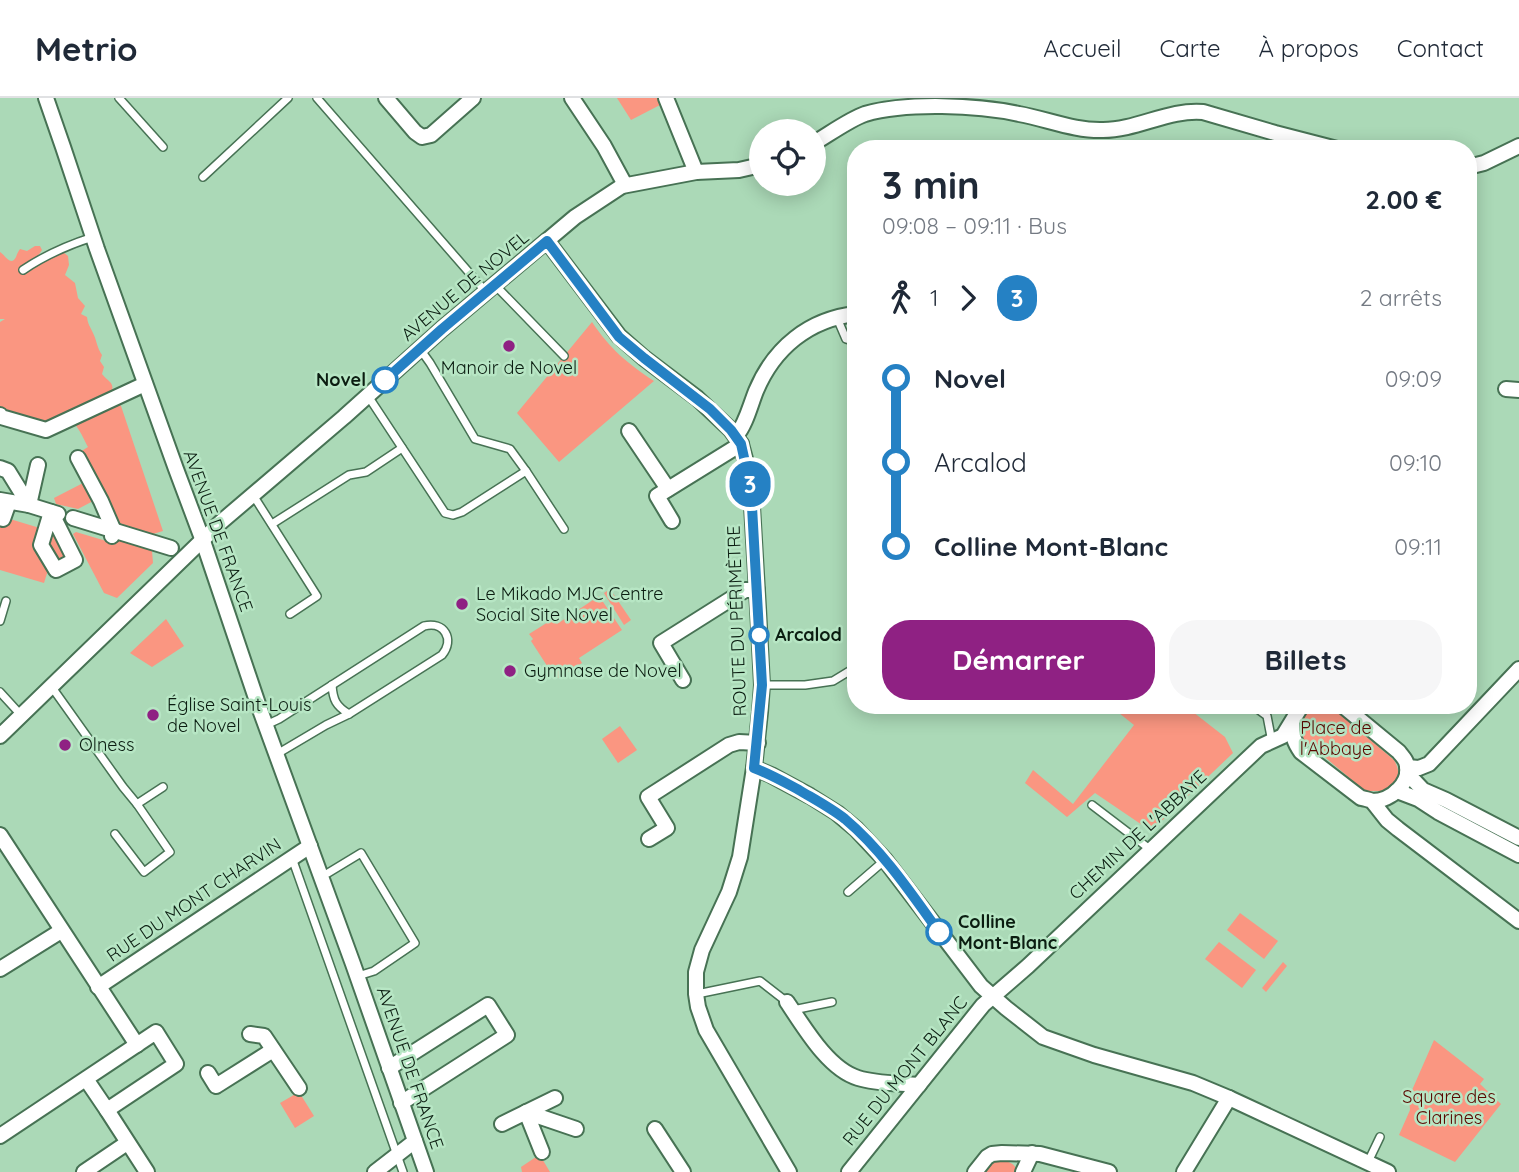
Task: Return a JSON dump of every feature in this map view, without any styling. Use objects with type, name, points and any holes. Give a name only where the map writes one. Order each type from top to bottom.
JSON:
[{"type":"street","name":"AVENUE DE FRANCE","points":[[46,98],[426,1172]]},
{"type":"street","points":[[386,98],[422,137],[431,135],[473,98]]},
{"type":"street","points":[[572,98],[604,146],[623,181],[622,186],[696,172],[749,168]]},
{"type":"street","points":[[666,98],[696,172]]},
{"type":"street","points":[[862,98],[863,114]]},
{"type":"street","points":[[826,136],[863,114],[904,103],[996,110],[1103,131],[1194,111],[1302,140]]},
{"type":"street","points":[[1477,165],[1519,146]]},
{"type":"street","name":"AVENUE DE NOVEL","points":[[0,736],[253,495],[575,217],[622,186]]},
{"type":"street","points":[[547,241],[619,337],[710,409],[738,440]]},
{"type":"street","points":[[672,520],[657,496],[738,440],[760,382],[775,357],[814,324],[847,315]]},
{"type":"street","points":[[0,415],[46,430],[145,384]]},
{"type":"street","points":[[628,431],[668,489]]},
{"type":"street","name":"ROUTE DU PÉRIMÈTRE","points":[[738,440],[751,489],[762,685],[758,743],[740,858],[729,892],[702,950],[696,972],[696,994],[706,1030],[789,1172]]},
{"type":"street","points":[[78,458],[102,501],[113,534]]},
{"type":"street","points":[[29,505],[38,465]]},
{"type":"street","points":[[0,468],[8,471],[29,505]]},
{"type":"street","points":[[3,519],[4,501],[29,505],[71,517],[113,534],[171,548]]},
{"type":"street","points":[[51,512],[79,562],[56,570],[41,548],[51,512]]},
{"type":"street","points":[[683,680],[661,643],[745,590],[757,590]]},
{"type":"street","points":[[1407,770],[1429,764],[1516,678]]},
{"type":"street","name":"CHEMIN DE L'ABBAYE","points":[[992,996],[1028,966],[1261,746],[1283,736],[1296,714]]},
{"type":"street","points":[[1353,714],[1399,752],[1407,770],[1423,790],[1519,838]]},
{"type":"street","points":[[1292,723],[1292,735],[1301,752],[1361,798],[1372,801],[1387,798],[1403,783],[1407,770]]},
{"type":"street","points":[[649,839],[667,828],[648,797],[729,745],[739,742],[758,743]]},
{"type":"street","name":"CHEMIN DE L'ABBAYE","points":[[1248,759],[1267,750],[1285,748],[1301,752]]},
{"type":"street","points":[[754,768],[836,813],[867,840],[974,977],[1036,1033],[1094,1055],[1193,1083],[1388,1172]]},
{"type":"street","points":[[1397,791],[1418,799],[1438,813],[1519,855]]},
{"type":"street","points":[[1372,801],[1398,829],[1519,921]]},
{"type":"street","points":[[0,835],[137,1045]]},
{"type":"street","name":"RUE DU MONT CHARVIN","points":[[98,987],[310,846]]},
{"type":"street","points":[[0,969],[61,931]]},
{"type":"street","name":"RUE DU MONT BLANC","points":[[849,1172],[992,996]]},
{"type":"street","points":[[390,1068],[488,1005],[507,1035],[401,1103]]},
{"type":"street","points":[[790,1006],[811,1036],[843,1071],[864,1080],[919,1085]]},
{"type":"street","points":[[0,1136],[156,1032],[176,1064],[107,1110]]},
{"type":"street","points":[[250,1034],[264,1036],[299,1088]]},
{"type":"street","points":[[208,1073],[216,1086],[273,1050]]},
{"type":"street","points":[[86,1079],[147,1172]]},
{"type":"street","points":[[502,1125],[555,1098]]},
{"type":"street","points":[[1184,1172],[1229,1098]]},
{"type":"street","points":[[526,1112],[576,1129]]},
{"type":"street","points":[[526,1112],[542,1152]]},
{"type":"street","points":[[654,1129],[683,1172]]},
{"type":"street","points":[[375,1172],[415,1141]]},
{"type":"street","points":[[84,1172],[127,1143]]},
{"type":"street","points":[[1023,1172],[1032,1153]]},
{"type":"street","points":[[975,1172],[992,1154],[1032,1153],[1109,1172]]},
{"type":"lane","points":[[118,98],[163,147]]},
{"type":"lane","points":[[203,177],[288,98]]},
{"type":"lane","points":[[317,98],[490,289],[564,356]]},
{"type":"lane","points":[[23,270],[47,255],[93,237]]},
{"type":"lane","points":[[837,317],[847,340]]},
{"type":"lane","points":[[420,349],[475,439],[510,449],[564,529]]},
{"type":"lane","points":[[368,396],[443,511],[450,515],[462,512],[526,471]]},
{"type":"lane","points":[[272,524],[349,475],[366,472],[402,448]]},
{"type":"lane","points":[[253,495],[317,596],[290,614]]},
{"type":"lane","points":[[0,621],[6,601]]},
{"type":"lane","points":[[266,725],[424,626],[435,625],[447,636],[448,646],[442,655],[349,714],[277,754]]},
{"type":"lane","points":[[762,685],[805,685],[833,681],[847,672]]},
{"type":"lane","points":[[332,685],[338,708],[349,714]]},
{"type":"lane","points":[[51,686],[170,852],[144,872],[115,834]]},
{"type":"lane","points":[[0,692],[21,715]]},
{"type":"lane","points":[[1264,714],[1272,742]]},
{"type":"lane","points":[[136,804],[163,787]]},
{"type":"lane","points":[[1092,805],[1151,850]]},
{"type":"lane","name":"AVENUE DE FRANCE","points":[[328,873],[361,853],[415,943],[374,971],[358,976]]},
{"type":"lane","points":[[292,858],[403,1172]]},
{"type":"lane","points":[[848,892],[885,860]]},
{"type":"lane","points":[[696,994],[760,981],[790,1006],[832,1002]]},
{"type":"lane","points":[[1368,1163],[1380,1137]]},
{"type":"green space","points":[[617,98],[657,98],[660,105],[631,120]]},
{"type":"green space","points":[[40,246],[42,250],[26,270],[35,268],[55,251],[68,256],[69,265],[65,275],[75,283],[78,298],[85,306],[81,314],[87,317],[102,355],[102,374],[112,385],[111,396],[121,406],[163,531],[153,534],[119,523],[80,452],[88,447],[71,420],[61,415],[44,423],[2,410],[0,406],[0,322],[5,319],[0,319],[0,252],[12,261],[20,249],[27,251]]},
{"type":"green space","points":[[592,322],[620,355],[654,381],[559,462],[517,413]]},
{"type":"green space","points":[[85,482],[95,500],[78,509],[56,504],[54,498]]},
{"type":"green space","points":[[10,519],[43,529],[49,567],[44,583],[0,570],[0,525]]},
{"type":"green space","points":[[52,532],[66,560],[56,565],[45,544]]},
{"type":"green space","points":[[76,532],[113,543],[115,538],[149,549],[152,551],[153,563],[117,598],[104,593],[73,534]]},
{"type":"green space","points":[[610,589],[631,620],[624,625],[604,593]]},
{"type":"green space","points":[[599,596],[622,630],[579,658],[582,663],[558,678],[553,675],[529,634],[553,619],[557,624]]},
{"type":"green space","points":[[166,619],[184,646],[152,667],[130,653]]},
{"type":"green space","points":[[1120,714],[1196,714],[1225,737],[1233,753],[1151,831],[1095,793],[1067,817],[1025,783],[1033,770],[1073,804],[1134,725]]},
{"type":"green space","name":"Place de l'Abbaye","points":[[1307,714],[1339,714],[1394,760],[1398,770],[1397,777],[1384,791],[1365,791],[1301,737],[1303,719]]},
{"type":"green space","points":[[620,726],[637,750],[618,763],[602,739]]},
{"type":"green space","points":[[1240,913],[1278,941],[1264,959],[1227,930]]},
{"type":"green space","points":[[1219,942],[1256,970],[1242,988],[1205,959]]},
{"type":"green space","points":[[1283,962],[1287,966],[1266,992],[1262,988]]},
{"type":"green space","name":"Square des Clarines","points":[[1434,1040],[1484,1079],[1480,1084],[1501,1104],[1455,1162],[1399,1135],[1410,1110],[1409,1097]]},
{"type":"green space","points":[[299,1092],[314,1116],[295,1128],[280,1103]]},
{"type":"green space","points":[[536,1157],[541,1157],[550,1172],[522,1172],[521,1167]]},
{"type":"green space","points":[[995,1160],[1012,1164],[1017,1172],[983,1172]]},
{"type":"bus line","name":"3","points":[[385,380],[547,241],[619,337],[710,409],[741,444],[751,489],[762,685],[754,768],[810,796],[856,829],[885,860],[939,932]]},
{"type":"place","name":"Manoir de Novel","points":[[509,346]]},
{"type":"place","name":"Novel","points":[[385,380]]},
{"type":"place","name":"Le Mikado MJC Centre Social Site Novel","points":[[462,604]]},
{"type":"place","name":"Arcalod","points":[[759,635]]},
{"type":"place","name":"Gymnase de Novel","points":[[510,671]]},
{"type":"place","name":"Église Saint-Louis de Novel","points":[[153,715]]},
{"type":"place","name":"Olness","points":[[65,745]]},
{"type":"place","name":"Colline Mont-Blanc","points":[[939,932]]}]
